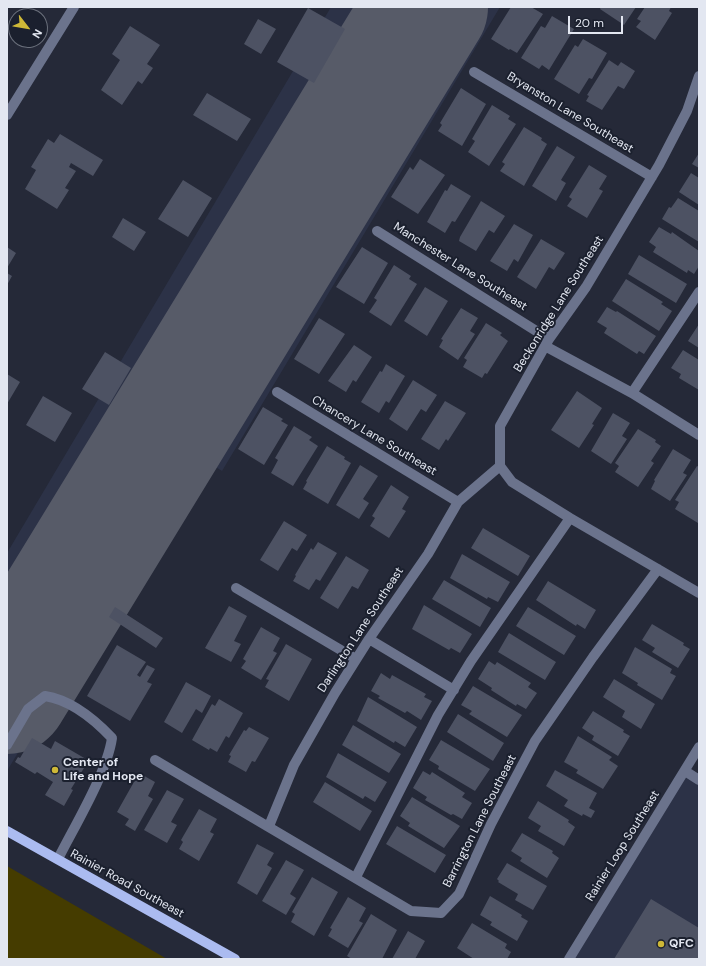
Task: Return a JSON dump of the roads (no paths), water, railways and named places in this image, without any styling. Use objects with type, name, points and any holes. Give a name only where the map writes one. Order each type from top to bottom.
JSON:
[{"type":"main road","name":"Rainier Road Southeast","points":[[7,831],[235,959]]},
{"type":"street","points":[[7,115],[74,7]]},
{"type":"street","name":"Bryanston Lane Southeast","points":[[474,72],[652,177]]},
{"type":"street","name":"Beckonridge Lane Southeast","points":[[500,466],[500,426],[547,342],[586,287],[652,177],[687,111],[699,76]]},
{"type":"street","name":"Manchester Lane Southeast","points":[[377,231],[547,342],[699,435]]},
{"type":"street","points":[[632,393],[699,292]]},
{"type":"street","name":"Chancery Lane Southeast","points":[[277,392],[458,502]]},
{"type":"street","points":[[500,466],[512,482],[570,518],[699,593]]},
{"type":"street","name":"Darlington Lane Southeast","points":[[269,826],[294,765],[356,659],[428,554],[458,502],[500,466]]},
{"type":"street","points":[[356,877],[438,715],[471,661],[570,518]]},
{"type":"street","name":"Barrington Lane Southeast","points":[[155,760],[356,877],[411,911],[441,912],[459,894],[490,824],[535,741],[592,657],[658,569]]},
{"type":"street","points":[[236,588],[356,659]]},
{"type":"street","points":[[369,640],[454,690]]},
{"type":"street","points":[[7,745],[28,709],[45,696],[58,698],[71,705],[103,729],[112,738],[110,750],[98,779],[58,859]]},
{"type":"street","name":"Rainier Loop Southeast","points":[[569,959],[699,747]]},
{"type":"street","points":[[685,771],[699,780]]},
{"type":"place","name":"Center of Life and Hope","points":[[55,770]]},
{"type":"place","name":"QFC","points":[[661,944]]}]
